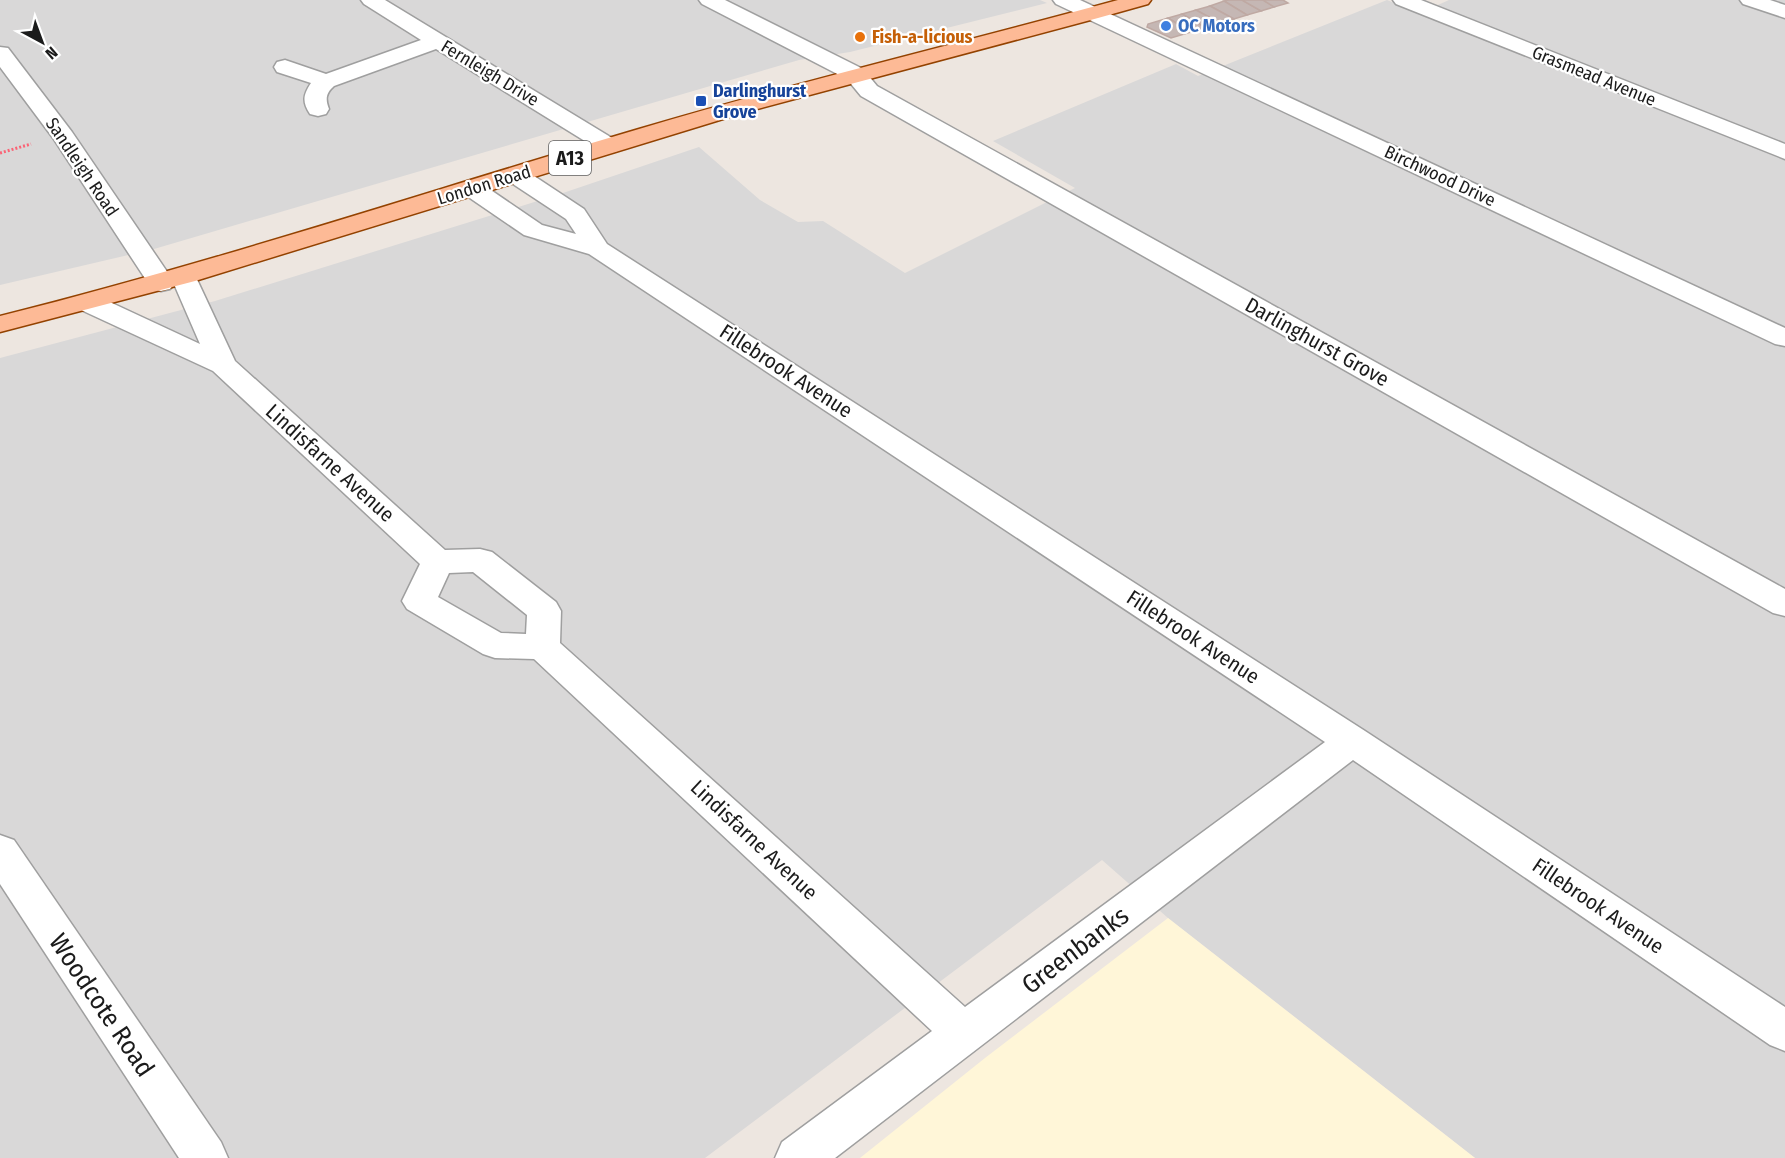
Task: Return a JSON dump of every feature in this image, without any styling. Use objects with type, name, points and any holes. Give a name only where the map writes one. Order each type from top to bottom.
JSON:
[{"type":"main road","name":"London Road","points":[[0,324],[172,280],[609,146],[855,74],[1142,0]]},
{"type":"street","name":"Fernleigh Drive","points":[[371,0],[609,146]]},
{"type":"street","name":"Darlinghurst Grove","points":[[710,0],[855,74],[868,91],[1785,604]]},
{"type":"street","name":"Birchwood Drive","points":[[1063,0],[1785,338]]},
{"type":"street","name":"Grasmead Avenue","points":[[1402,0],[1785,152]]},
{"type":"street","points":[[1750,0],[1785,12]]},
{"type":"street","points":[[318,109],[314,102],[316,91],[326,81],[438,41]]},
{"type":"street","name":"Sandleigh Road","points":[[0,53],[26,83],[66,140],[172,280]]},
{"type":"street","points":[[285,67],[326,81]]},
{"type":"street","name":"Fillebrook Avenue","points":[[516,175],[575,214],[598,249]]},
{"type":"street","name":"Fillebrook Avenue","points":[[473,189],[533,230],[598,249],[1352,741],[1785,1031]]},
{"type":"street","name":"Lindisfarne Avenue","points":[[172,280],[223,365],[438,562]]},
{"type":"street","name":"Lindisfarne Avenue","points":[[89,303],[223,365]]},
{"type":"street","points":[[480,560],[544,611],[543,647],[495,645],[419,601],[438,562],[480,560]]},
{"type":"street","name":"Lindisfarne Avenue","points":[[543,647],[965,1034]]},
{"type":"street","name":"Greenbanks","points":[[798,1158],[1352,741]]},
{"type":"street","name":"Woodcote Road","points":[[0,852],[205,1158]]},
{"type":"shaded area","points":[[0,0],[1040,0],[1047,3],[850,52],[799,60],[154,249],[0,285]]},
{"type":"shaded area","points":[[1387,0],[1420,13],[1449,0],[1785,0],[1785,1158],[1475,1158],[1168,918],[1102,860],[705,1158],[0,1158],[0,358],[215,301],[560,194],[699,147],[760,200],[798,222],[823,221],[905,273],[1075,188],[993,141],[1176,64],[1198,76]]},
{"type":"shaded area","points":[[1168,918],[1475,1158],[860,1158],[985,1058]]},
{"type":"building","points":[[1242,0],[1261,11],[1247,15],[1224,1]]},
{"type":"building","points":[[1242,0],[1263,0],[1274,7],[1261,11]]},
{"type":"building","points":[[1263,0],[1283,0],[1288,3],[1274,7]]},
{"type":"building","points":[[1224,1],[1247,15],[1234,19],[1210,6]]},
{"type":"building","points":[[1210,6],[1234,19],[1220,23],[1196,10]]},
{"type":"building","points":[[1196,10],[1220,23],[1206,28],[1182,14]]},
{"type":"building","points":[[1182,14],[1206,28],[1191,32],[1168,18]]},
{"type":"building","points":[[1168,18],[1191,32],[1171,38],[1147,27],[1148,24]]},
{"type":"place","name":"OC Motors","points":[[1166,26]]},
{"type":"place","name":"Fish-a-licious","points":[[860,37]]},
{"type":"place","name":"Darlinghurst Grove","points":[[701,101]]}]
